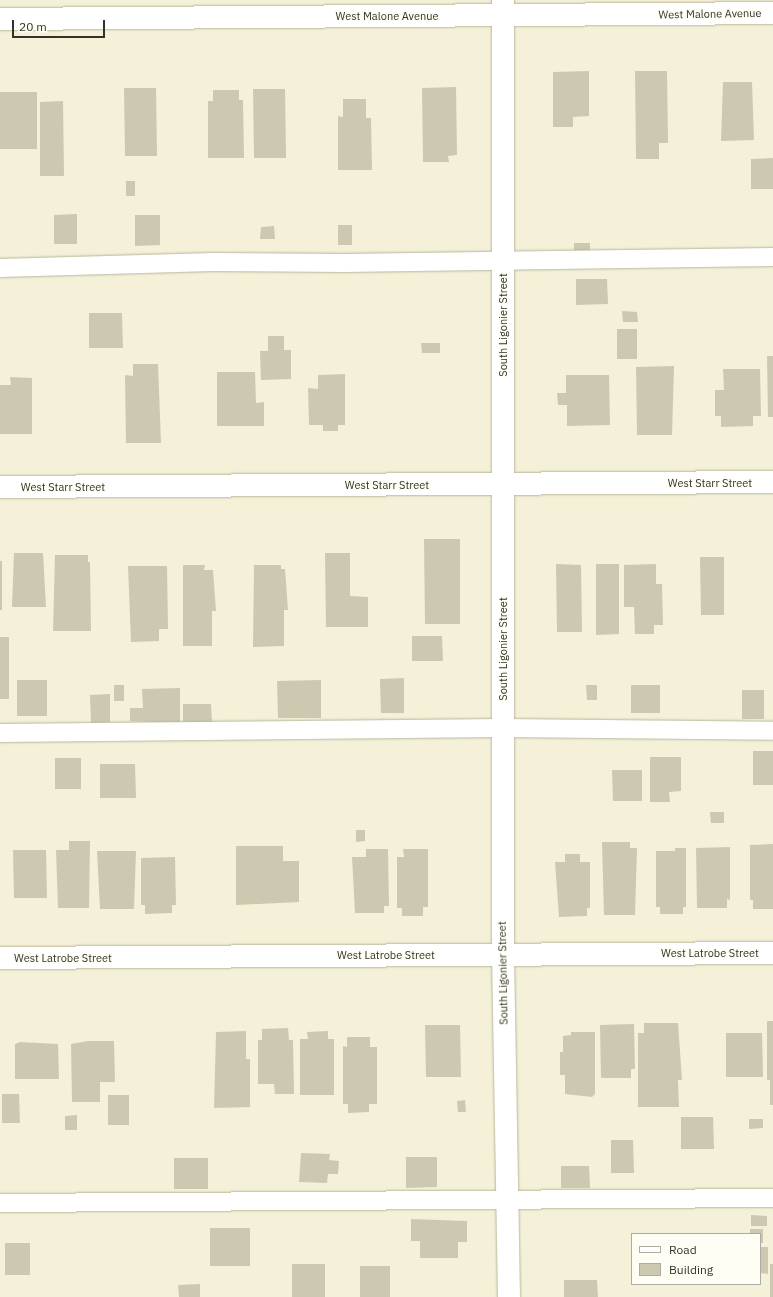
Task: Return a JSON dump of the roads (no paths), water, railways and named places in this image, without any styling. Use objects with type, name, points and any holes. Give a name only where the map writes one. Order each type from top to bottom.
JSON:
[{"type":"street","name":"West Malone Avenue","points":[[0,19],[504,8],[773,13]]},
{"type":"street","name":"South Ligonier Street","points":[[504,8],[503,954],[509,1297]]},
{"type":"street","name":"West Starr Street","points":[[0,487],[773,482]]},
{"type":"street","name":"West Latrobe Street","points":[[0,958],[773,953]]},
{"type":"lane","points":[[0,268],[214,262],[503,262],[773,257]]},
{"type":"lane","points":[[0,733],[503,728],[773,731]]},
{"type":"lane","points":[[0,1204],[773,1198]]}]
